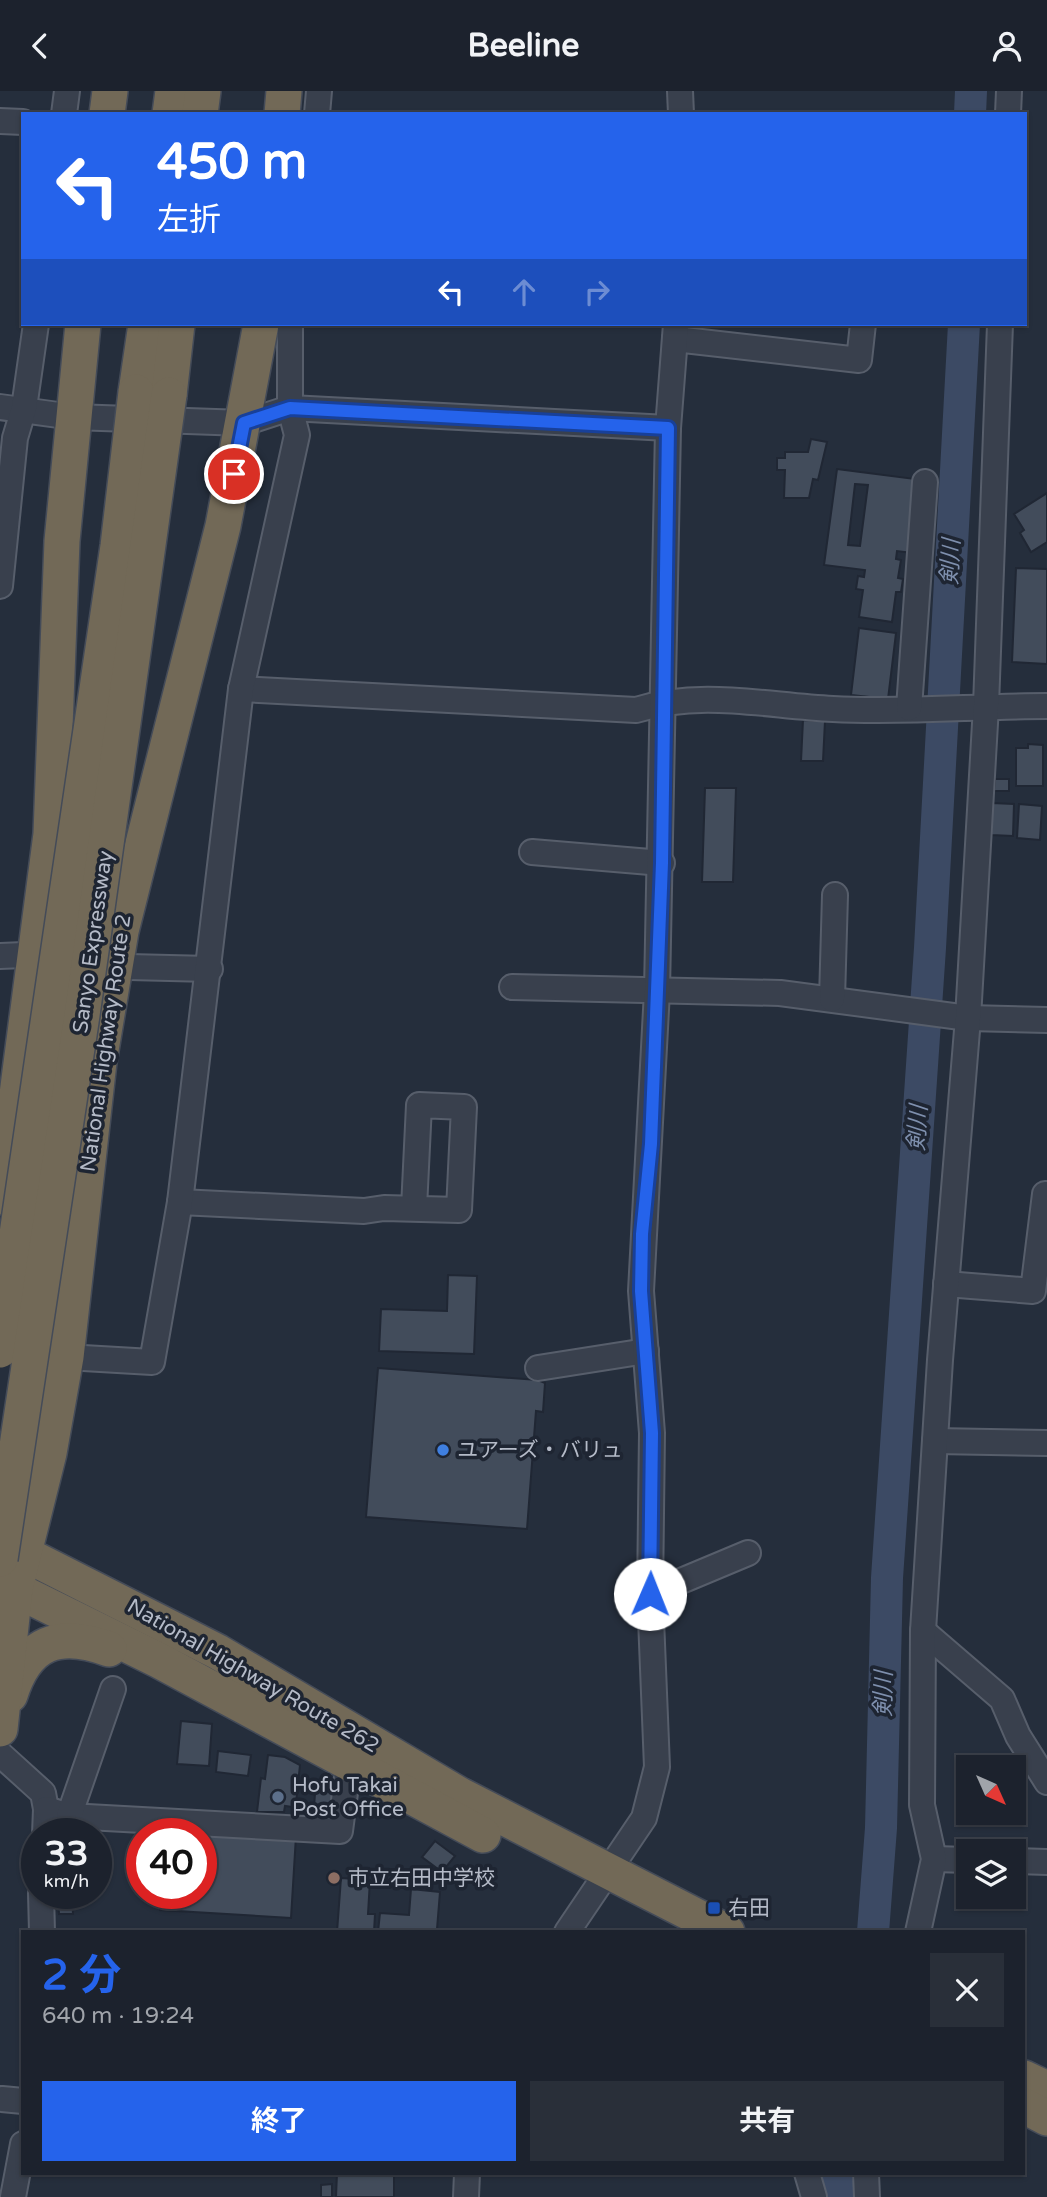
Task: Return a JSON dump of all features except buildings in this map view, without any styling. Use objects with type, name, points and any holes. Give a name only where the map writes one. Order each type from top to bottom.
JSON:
[{"type":"highway","points":[[107,112],[110,91]]},
{"type":"highway","points":[[170,112],[173,91]]},
{"type":"highway","points":[[201,112],[203,91]]},
{"type":"highway","points":[[282,112],[284,91]]},
{"type":"highway","points":[[0,1197],[16,1102],[51,834],[60,581],[83,326]]},
{"type":"highway","name":"Sanyo Expressway","points":[[9,1576],[82,1015],[152,393],[146,326]]},
{"type":"highway","name":"Sanyo Expressway","points":[[0,1350],[118,546],[152,393],[176,326]]},
{"type":"highway","name":"National Highway Route 2","points":[[0,1728],[9,1576],[49,1453],[66,1357],[99,1062],[121,930],[148,816],[190,665],[244,423],[261,326]]},
{"type":"highway","name":"National Highway Route 262","points":[[9,1576],[66,1572],[218,1652],[603,1882],[674,1930]]},
{"type":"highway","name":"National Highway Route 262","points":[[9,1576],[457,1822],[722,1930]]},
{"type":"highway","points":[[0,1728],[15,1678],[39,1647],[60,1639],[92,1643],[133,1658],[160,1661]]},
{"type":"highway","points":[[1025,2078],[1047,2089]]},
{"type":"highway","points":[[1025,2107],[1047,2118]]},
{"type":"street","points":[[64,112],[67,91]]},
{"type":"street","points":[[680,91],[681,112]]},
{"type":"street","points":[[1008,112],[1009,91]]},
{"type":"street","points":[[0,121],[21,122]]},
{"type":"street","points":[[0,586],[15,438],[12,408],[35,326]]},
{"type":"street","points":[[66,1357],[152,1362],[180,1202],[210,969],[241,689],[297,435],[290,408],[290,326]]},
{"type":"street","points":[[568,1930],[645,1818],[657,1767],[650,1594],[652,1433],[641,1291],[642,1234],[651,1144],[662,863],[668,428],[676,332],[859,361],[863,326]]},
{"type":"street","points":[[918,1930],[934,1859],[922,1805],[923,1630],[946,1284],[968,1018],[1000,326]]},
{"type":"street","points":[[12,408],[73,417],[244,423],[290,408],[668,428]]},
{"type":"street","points":[[915,708],[925,482]]},
{"type":"street","points":[[241,689],[636,710],[663,701],[750,699],[832,709],[1047,706]]},
{"type":"street","points":[[532,852],[662,863]]},
{"type":"street","points":[[832,999],[835,895]]},
{"type":"street","points":[[129,967],[210,969]]},
{"type":"street","points":[[512,987],[780,993],[858,1001],[968,1018],[1047,1020]]},
{"type":"street","points":[[946,1284],[1033,1291],[1045,1194]]},
{"type":"street","points":[[180,1202],[364,1211],[414,1208]]},
{"type":"street","points":[[538,1368],[646,1351]]},
{"type":"street","points":[[935,1441],[1047,1443]]},
{"type":"street","points":[[650,1594],[748,1553]]},
{"type":"street","points":[[923,1630],[1002,1699],[1018,1736],[1047,1782]]},
{"type":"street","points":[[54,1818],[113,1689]]},
{"type":"street","points":[[0,1754],[43,1793],[57,1812],[340,1831],[349,1762]]},
{"type":"street","points":[[934,1859],[956,1860]]},
{"type":"street","points":[[1026,1861],[1047,1862]]},
{"type":"street","points":[[41,1909],[42,1930]]},
{"type":"street","points":[[13,2197],[21,2155]]},
{"type":"street","points":[[466,2197],[467,2175]]},
{"type":"street","points":[[808,2175],[814,2197]]},
{"type":"street","points":[[866,2175],[867,2197]]},
{"type":"waterway","name":"剣川","points":[[970,112],[971,91]]},
{"type":"waterway","name":"剣川","points":[[873,1930],[881,1828],[887,1578],[930,948],[964,326]]},
{"type":"waterway","name":"剣川","points":[[836,2175],[839,2197]]},
{"type":"place","name":"ユアーズ・バリュ","points":[[443,1450]]},
{"type":"place","name":"Hofu Takai Post Office","points":[[278,1797]]},
{"type":"place","name":"市立右田中学校","points":[[334,1878]]},
{"type":"place","name":"右田","points":[[714,1908]]},
{"type":"route","points":[[234,474],[244,423],[290,408],[668,428],[662,863],[651,1144],[642,1234],[641,1291],[652,1433],[650,1594]]}]
